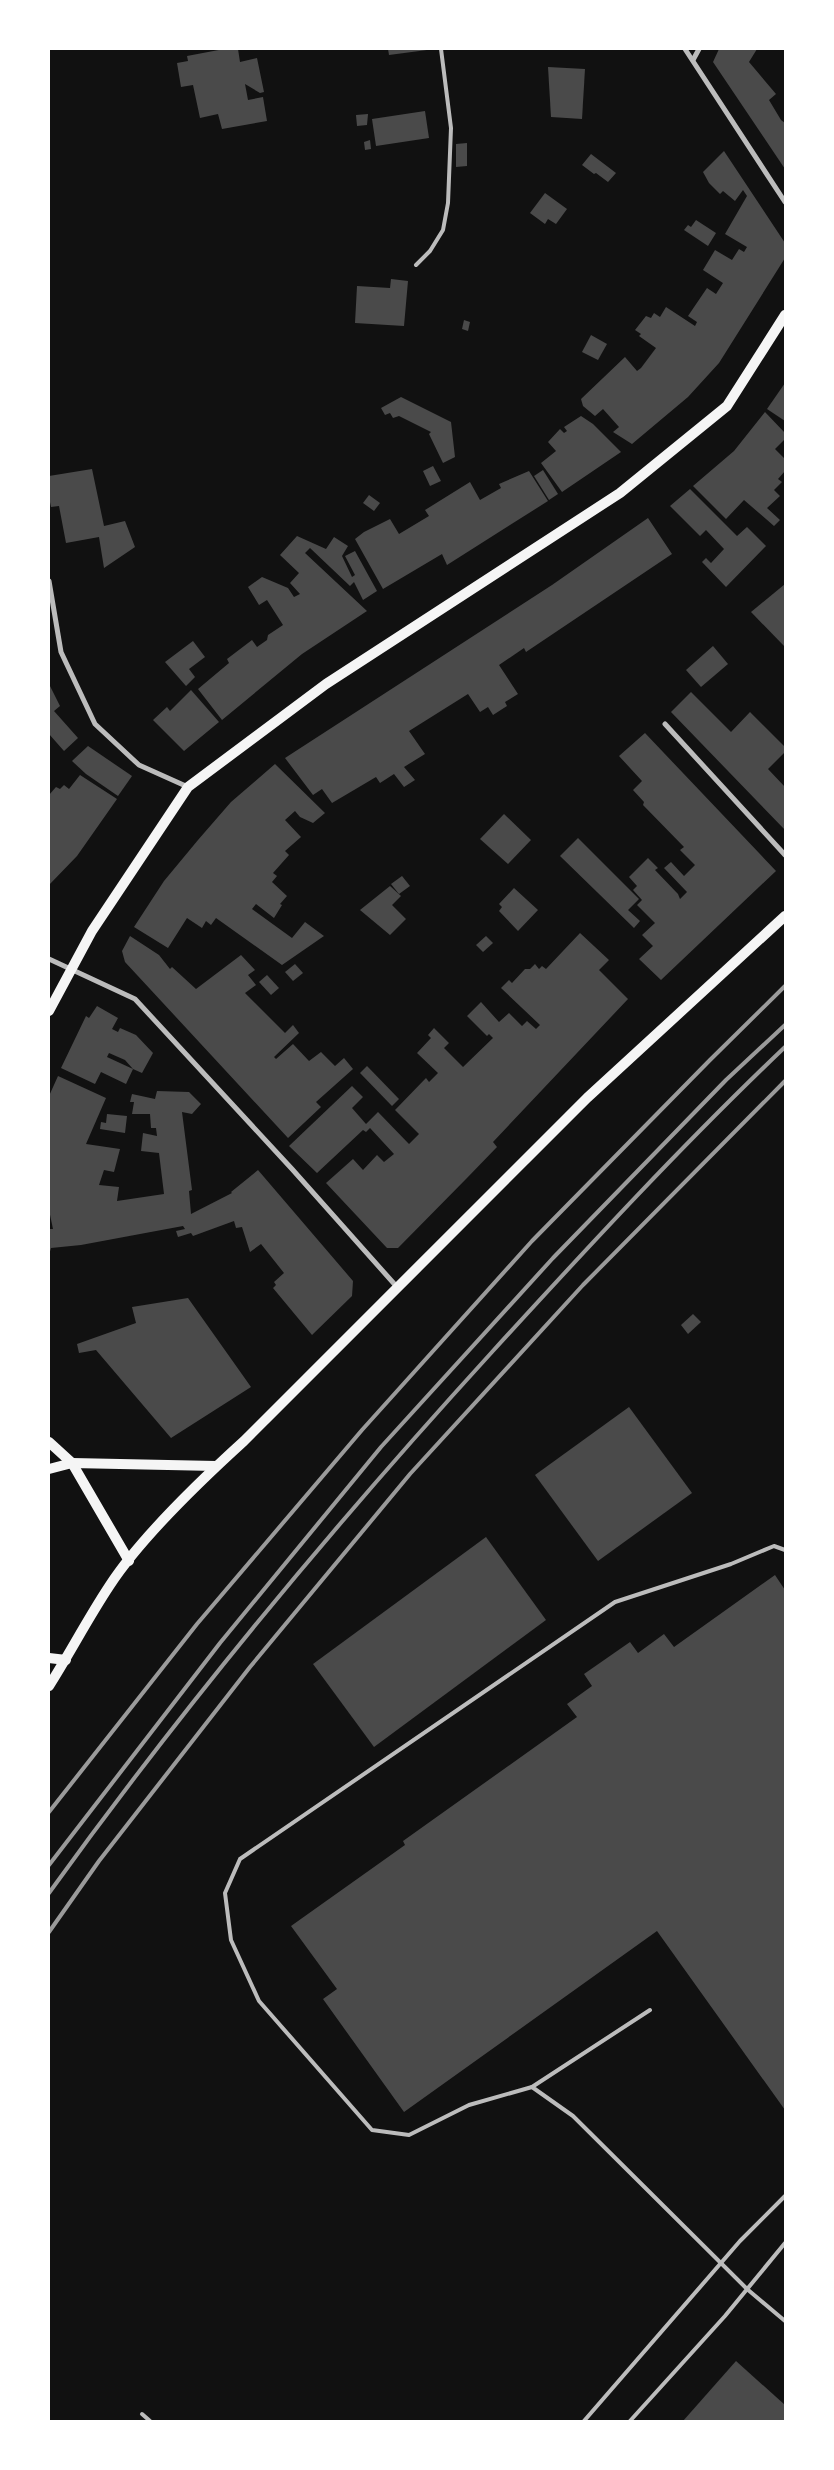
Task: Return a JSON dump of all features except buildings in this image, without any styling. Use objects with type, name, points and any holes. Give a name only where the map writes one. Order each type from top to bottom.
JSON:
[{"type":"main road","points":[[49,1011],[92,932],[188,787],[326,684],[620,493],[727,406],[785,315]]},
{"type":"main road","points":[[49,1686],[110,1584],[148,1538],[216,1466],[398,1288],[587,1098],[785,916]]},
{"type":"main road","points":[[49,1442],[72,1463],[129,1561]]},
{"type":"main road","points":[[49,1469],[72,1463],[216,1466]]},
{"type":"main road","points":[[49,1658],[66,1660]]},
{"type":"street","points":[[685,49],[785,202]]},
{"type":"street","points":[[693,60],[699,49]]},
{"type":"street","points":[[49,581],[61,652],[95,724],[139,765],[188,787]]},
{"type":"street","points":[[665,724],[785,855]]},
{"type":"street","points":[[49,959],[135,999],[398,1288]]},
{"type":"lane","points":[[416,266],[430,251],[442,230],[448,203],[450,128],[441,49]]},
{"type":"lane","points":[[650,2010],[532,2087],[469,2105],[409,2135],[372,2130],[259,2001],[231,1940],[225,1893],[240,1859],[615,1602],[731,1564],[774,1546],[785,1550]]},
{"type":"lane","points":[[532,2087],[573,2116],[747,2289],[785,2321]]},
{"type":"lane","points":[[584,2421],[721,2263],[785,2196]]},
{"type":"lane","points":[[630,2421],[747,2289],[785,2242]]},
{"type":"lane","points":[[142,2414],[150,2421]]},
{"type":"railway","points":[[49,1812],[197,1624],[362,1430],[532,1241],[785,986]]},
{"type":"railway","points":[[49,1865],[220,1643],[381,1447],[553,1258],[726,1080],[785,1025]]},
{"type":"railway","points":[[49,1893],[208,1684],[319,1549],[433,1417],[600,1235],[710,1121],[785,1047]]},
{"type":"railway","points":[[49,1932],[99,1861],[250,1667],[410,1474],[583,1285],[785,1081]]}]
